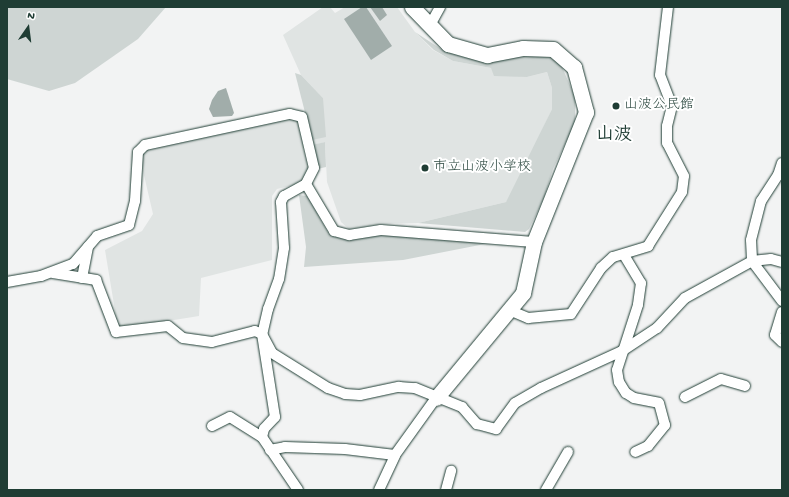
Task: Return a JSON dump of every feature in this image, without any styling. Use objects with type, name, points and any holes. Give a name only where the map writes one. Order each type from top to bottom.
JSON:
[{"type":"street","points":[[379,490],[395,455],[436,398],[523,292],[534,242],[586,112],[574,67],[553,49],[523,48],[487,55],[448,44],[429,27],[412,7]]},
{"type":"street","points":[[429,27],[440,7]]},
{"type":"street","points":[[509,310],[528,318],[571,314],[601,268],[613,256],[624,255],[648,246],[682,192],[684,176],[667,143],[667,126],[672,106],[660,75],[668,7]]},
{"type":"street","points":[[7,282],[53,273],[73,264],[97,236],[129,225],[135,200],[138,152],[145,145],[290,114],[302,117],[314,168],[306,184],[284,196],[281,202],[283,254],[279,279],[268,309],[262,334],[275,417],[264,429],[262,437]]},
{"type":"street","points":[[782,163],[778,175],[761,201],[755,218],[751,240],[752,261],[782,301]]},
{"type":"street","points":[[306,184],[334,231],[349,235],[381,230],[534,242]]},
{"type":"street","points":[[82,278],[89,245]]},
{"type":"street","points":[[624,255],[641,283],[638,305],[622,351],[618,370],[619,382],[626,393],[634,398],[659,403],[665,425],[648,446],[635,452]]},
{"type":"street","points":[[53,273],[96,280],[116,332],[168,326],[183,338],[212,342],[255,331],[262,334],[272,353],[328,388],[346,394],[360,395],[399,388],[415,388],[436,398],[462,407],[477,424],[496,429],[515,403],[542,388],[622,351],[657,328],[685,298],[752,261],[771,259],[782,262]]},
{"type":"street","points":[[782,312],[774,335],[782,342]]},
{"type":"street","points":[[685,397],[721,379],[745,386]]},
{"type":"street","points":[[212,426],[230,417],[262,437],[298,490]]},
{"type":"street","points":[[270,450],[285,447],[345,449],[395,455]]},
{"type":"street","points":[[546,490],[568,452]]},
{"type":"street","points":[[446,490],[450,471]]},
{"type":"shaded area","points":[[7,7],[166,7],[138,39],[75,83],[49,91],[7,79]]},
{"type":"shaded area","name":"市立山波小学校","points":[[323,7],[330,7],[335,13],[345,7],[397,7],[415,32],[433,50],[453,61],[491,68],[512,75],[527,77],[547,72],[552,88],[552,109],[512,195],[506,202],[418,223],[382,224],[349,229],[341,222],[327,182],[325,142],[303,148],[308,168],[306,179],[298,184],[277,189],[272,196],[272,260],[201,278],[199,316],[118,329],[105,250],[142,231],[153,214],[140,158],[146,150],[290,117],[298,120],[323,98],[301,75],[283,35]]},
{"type":"shaded area","points":[[362,7],[366,7],[392,46],[371,60],[344,19]]},
{"type":"shaded area","points":[[370,7],[382,7],[387,15],[380,21]]},
{"type":"shaded area","points":[[415,32],[441,49],[463,57],[492,60],[536,53],[557,60],[562,67],[575,97],[575,123],[553,169],[544,198],[529,229],[525,232],[418,223],[506,202],[552,109],[552,88],[547,72],[527,77],[494,76],[491,68],[453,61],[434,50]]},
{"type":"shaded area","points":[[295,73],[301,75],[323,98],[326,137],[312,140]]},
{"type":"shaded area","points":[[226,88],[234,113],[232,116],[213,117],[209,109],[212,100],[218,91]]},
{"type":"shaded area","points":[[325,142],[326,167],[317,169],[312,145]]},
{"type":"shaded area","points":[[299,195],[307,196],[329,234],[349,239],[381,232],[490,243],[403,260],[304,267],[306,247]]},
{"type":"place","name":"山波公民館","points":[[616,106]]},
{"type":"place","name":"市立山波小学校","points":[[425,168]]},
{"type":"district","name":"山波","points":[[614,136]]}]
